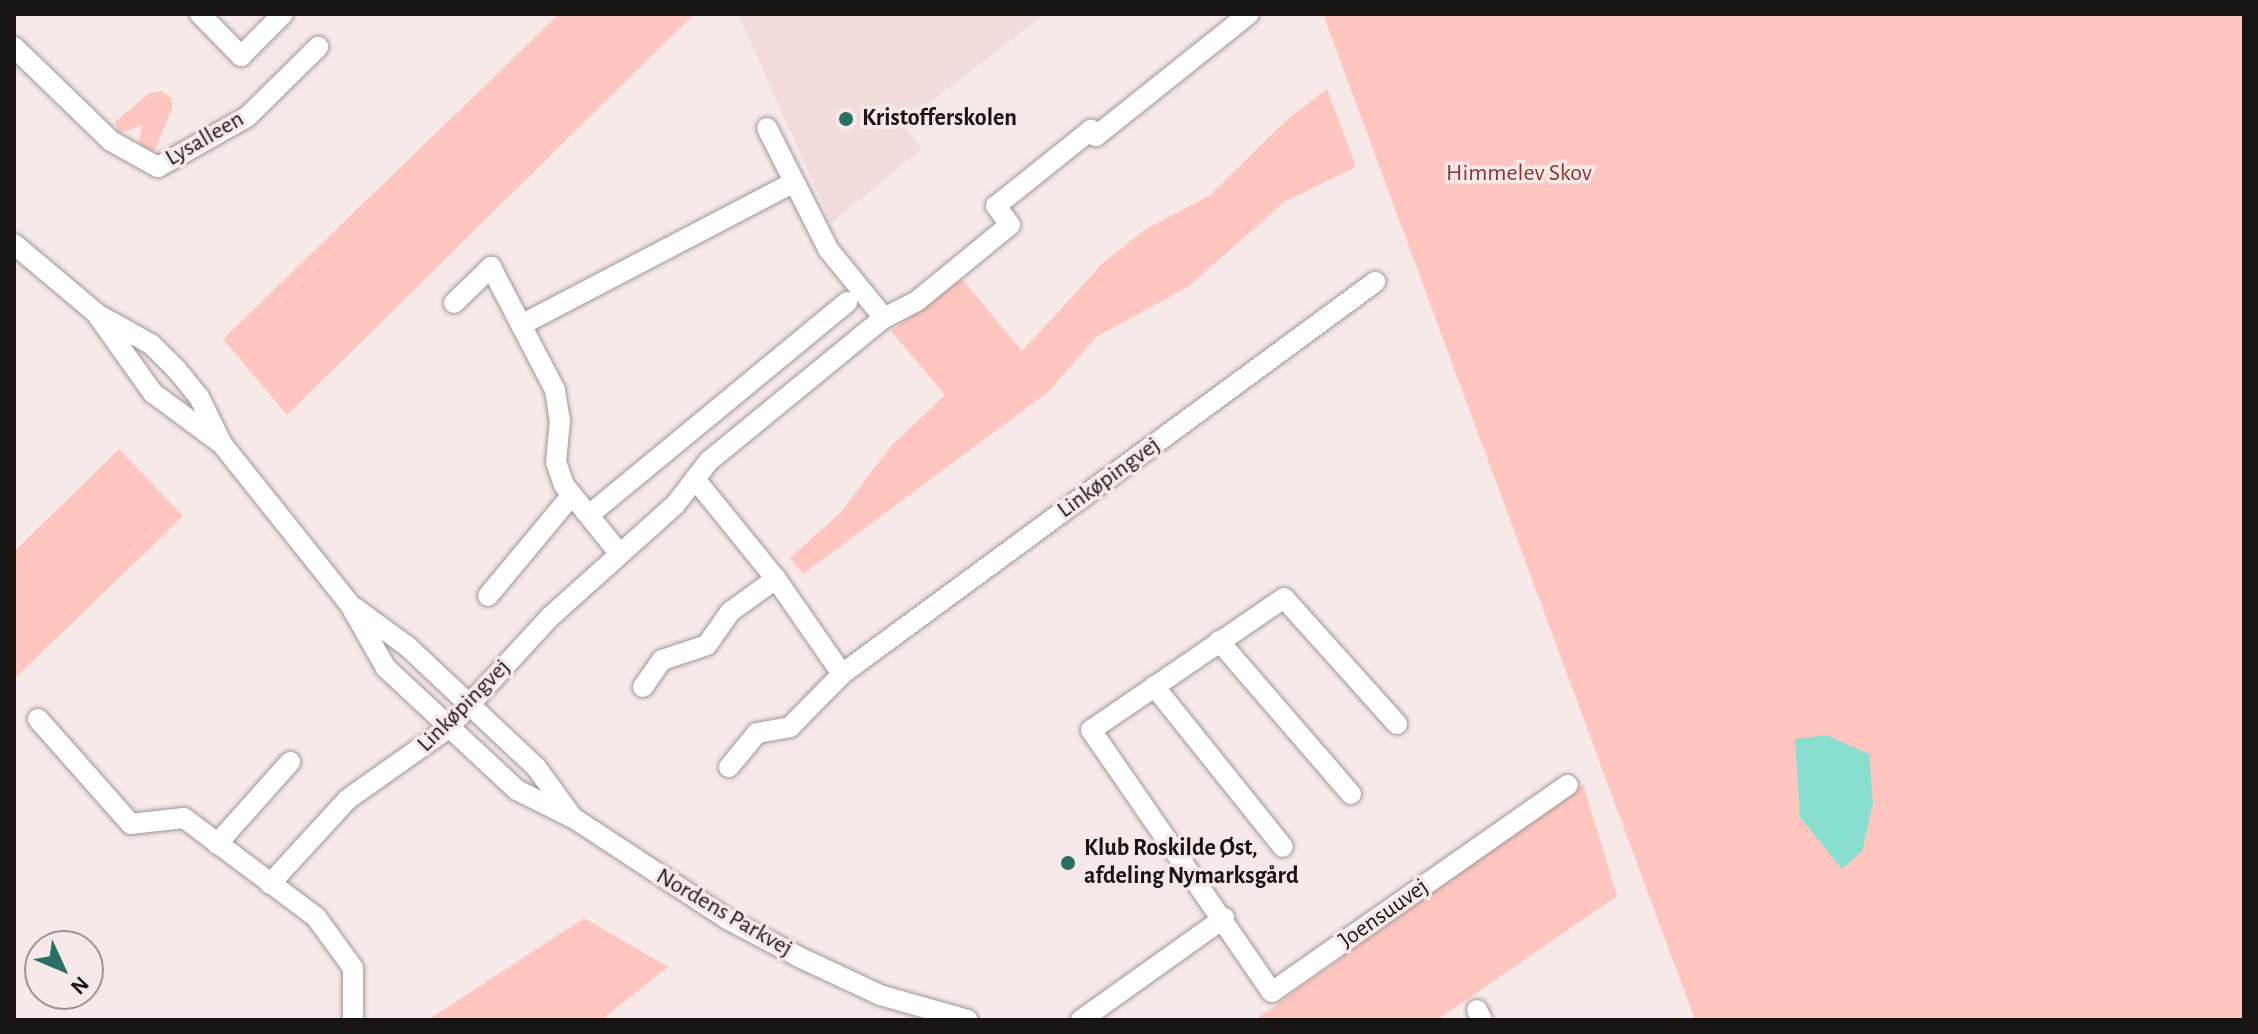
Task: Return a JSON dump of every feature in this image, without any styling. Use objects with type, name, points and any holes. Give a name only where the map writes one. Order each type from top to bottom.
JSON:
[{"type":"street","points":[[200,14],[241,56],[283,14]]},
{"type":"street","name":"Linkøpingvej","points":[[270,884],[348,799],[447,729],[550,617],[675,505],[709,461],[884,318],[917,301],[1010,225],[996,206],[1091,130],[1096,136],[1249,14]]},
{"type":"street","name":"Lysalleen","points":[[14,47],[111,141],[158,167],[247,117],[318,47]]},
{"type":"street","points":[[767,128],[828,249],[884,318]]},
{"type":"street","points":[[521,325],[794,182]]},
{"type":"street","name":"Nordens Parkvej","points":[[14,244],[97,314],[151,344],[177,370],[199,397],[222,444],[349,603],[386,668],[447,729],[517,790],[575,819],[727,919],[880,995],[968,1020]]},
{"type":"street","points":[[454,303],[491,267],[555,390],[560,420],[556,462],[572,495],[619,553]]},
{"type":"street","name":"Linkøpingvej","points":[[729,767],[757,733],[790,727],[842,674],[1375,282]]},
{"type":"street","points":[[589,515],[847,302]]},
{"type":"street","name":"Nordens Parkvej","points":[[97,314],[153,393],[222,444]]},
{"type":"street","points":[[695,479],[776,579],[842,674]]},
{"type":"street","points":[[488,596],[572,495]]},
{"type":"street","points":[[643,687],[662,660],[707,645],[730,612],[776,579]]},
{"type":"street","name":"Joensuuvej","points":[[1397,724],[1284,598],[1091,730],[1224,918],[1272,992],[1568,785]]},
{"type":"street","name":"Nordens Parkvej","points":[[349,603],[407,646],[536,767],[575,819]]},
{"type":"street","points":[[1219,641],[1351,794]]},
{"type":"street","points":[[1154,686],[1283,847]]},
{"type":"street","points":[[38,719],[131,824],[184,818],[316,917],[353,968],[353,1020]]},
{"type":"street","points":[[217,844],[290,762]]},
{"type":"street","points":[[1081,1020],[1224,918]]},
{"type":"street","name":"Nordens Parkvej","points":[[880,995],[911,1020]]},
{"type":"shaded area","name":"Kristofferskolen","points":[[738,14],[1045,14],[902,124],[922,149],[831,223]]},
{"type":"shaded area","points":[[1826,735],[1869,754],[1873,803],[1862,851],[1842,869],[1800,817],[1795,739]]},
{"type":"green space","points":[[559,14],[694,14],[287,415],[223,339]]},
{"type":"green space","name":"Himmelev Skov","points":[[1323,14],[2244,14],[2244,1020],[1695,1020]]},
{"type":"green space","points":[[1327,89],[1356,167],[1284,202],[1189,286],[1096,337],[1048,392],[803,574],[790,558],[840,513],[892,445],[945,395],[891,331],[962,279],[1022,351],[1104,262],[1146,229],[1209,196],[1290,117]]},
{"type":"green space","points":[[161,91],[172,99],[172,108],[155,150],[147,152],[139,141],[142,125],[120,133],[115,122],[150,93]]},
{"type":"green space","points":[[119,449],[183,516],[14,679],[14,552]]},
{"type":"green space","points":[[1583,784],[1617,896],[1437,1020],[1255,1020]]},
{"type":"green space","points":[[584,918],[668,967],[601,1020],[428,1020]]},
{"type":"place","name":"Kristofferskolen","points":[[846,119]]},
{"type":"place","name":"Klub Roskilde Øst, afdeling Nymarksgård","points":[[1068,863]]}]
